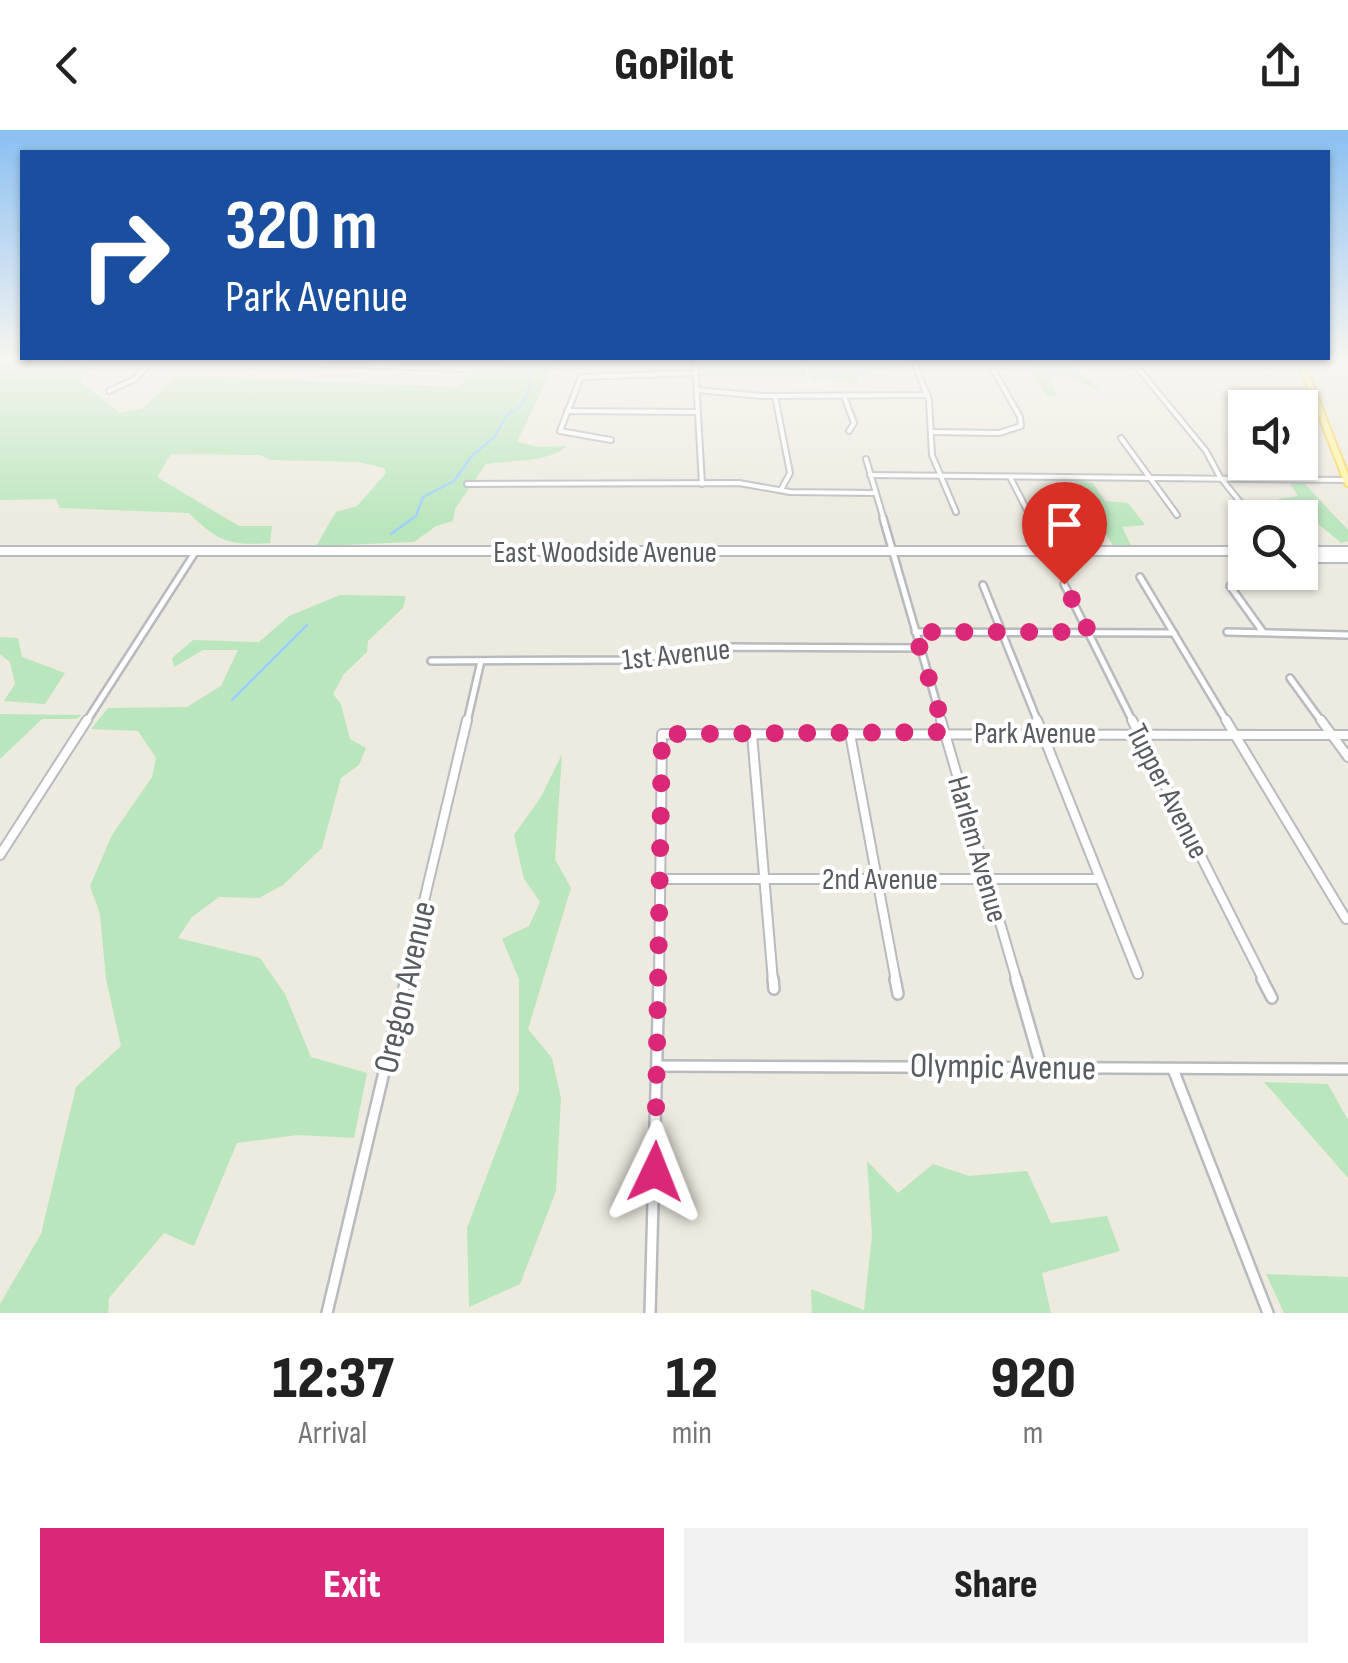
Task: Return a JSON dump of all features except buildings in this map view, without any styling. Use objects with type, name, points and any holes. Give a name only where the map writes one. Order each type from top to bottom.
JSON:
[{"type":"main road","points":[[1323,417],[1348,481]]},
{"type":"main road","name":"East Woodside Avenue","points":[[0,551],[1228,554]]},
{"type":"main road","points":[[1318,554],[1348,554]]},
{"type":"street","points":[[565,417],[562,434],[611,440]]},
{"type":"street","points":[[697,417],[702,484]]},
{"type":"street","points":[[779,417],[790,473],[780,490]]},
{"type":"street","points":[[850,431],[852,417]]},
{"type":"street","points":[[930,417],[932,455],[956,512]]},
{"type":"street","points":[[932,432],[1000,432],[1021,426],[1020,417]]},
{"type":"street","points":[[1179,417],[1239,500]]},
{"type":"street","points":[[1121,438],[1177,515]]},
{"type":"street","name":"Harlem Avenue","points":[[866,459],[1042,1066]]},
{"type":"street","points":[[870,475],[1228,476]]},
{"type":"street","points":[[1010,476],[1028,512]]},
{"type":"street","points":[[1318,479],[1348,481]]},
{"type":"street","points":[[467,484],[748,484],[780,490],[875,492]]},
{"type":"street","points":[[0,855],[196,552]]},
{"type":"street","points":[[1140,578],[1346,919]]},
{"type":"street","points":[[983,584],[1138,974]]},
{"type":"street","name":"Tupper Avenue","points":[[1064,584],[1272,998]]},
{"type":"street","points":[[1233,590],[1264,633]]},
{"type":"street","points":[[915,632],[1175,633]]},
{"type":"street","points":[[1226,632],[1346,637]]},
{"type":"street","name":"1st Avenue","points":[[431,661],[626,660],[732,646],[920,648]]},
{"type":"street","name":"Oregon Avenue","points":[[328,1313],[480,661]]},
{"type":"street","points":[[1290,678],[1348,757]]},
{"type":"street","name":"Park Avenue","points":[[661,879],[662,734],[1348,735]]},
{"type":"street","points":[[752,734],[774,989]]},
{"type":"street","points":[[850,734],[898,994]]},
{"type":"street","points":[[650,1313],[661,879]]},
{"type":"street","name":"2nd Avenue","points":[[661,879],[1098,879]]},
{"type":"street","name":"Olympic Avenue","points":[[658,1066],[1348,1069]]},
{"type":"street","points":[[1173,1069],[1268,1313]]},
{"type":"green space","points":[[0,417],[529,417],[517,442],[539,447],[567,446],[539,458],[486,464],[455,509],[453,521],[436,526],[414,542],[316,546],[336,512],[357,506],[386,473],[384,468],[358,462],[171,454],[157,477],[239,526],[272,526],[270,543],[225,540],[189,513],[60,508],[56,499],[0,500]]},
{"type":"green space","points":[[1073,480],[1093,483],[1105,501],[1128,503],[1145,525],[1122,527],[1131,545],[1114,547]]},
{"type":"green space","points":[[1302,481],[1348,530],[1348,541],[1341,543],[1318,524],[1318,500],[1279,500],[1298,496],[1290,484]]},
{"type":"green space","points":[[340,595],[406,596],[403,608],[368,641],[367,652],[344,674],[333,694],[341,704],[350,739],[366,748],[359,765],[341,778],[322,848],[283,885],[259,898],[219,897],[192,917],[178,938],[260,958],[285,994],[311,1057],[367,1073],[354,1138],[298,1135],[237,1143],[194,1246],[164,1233],[109,1298],[108,1313],[0,1313],[0,1304],[41,1234],[76,1087],[121,1046],[106,979],[100,914],[90,886],[112,835],[152,777],[156,758],[138,731],[91,729],[108,708],[187,707],[221,686],[238,650],[203,650],[174,667],[172,658],[193,640],[259,642],[289,616]]},
{"type":"green space","points":[[0,637],[18,638],[22,657],[65,673],[45,704],[4,701],[15,684],[10,662],[0,654]]},
{"type":"green space","points":[[0,714],[82,715],[76,719],[42,719],[0,759]]},
{"type":"green space","points":[[562,754],[555,859],[571,888],[528,1029],[552,1058],[561,1098],[556,1191],[520,1284],[469,1307],[467,1228],[519,1091],[519,979],[502,939],[529,926],[540,902],[524,879],[514,835],[541,797]]},
{"type":"green space","points":[[1264,1082],[1328,1084],[1348,1120],[1348,1178]]},
{"type":"green space","points":[[867,1161],[898,1193],[933,1164],[969,1176],[1027,1171],[1051,1223],[1107,1216],[1120,1251],[1042,1273],[1051,1313],[812,1313],[811,1289],[864,1310],[872,1235]]},
{"type":"green space","points":[[1266,1274],[1348,1277],[1348,1313],[1284,1313]]},
{"type":"waterway","points":[[391,534],[416,516],[423,497],[454,481],[471,457],[495,436],[506,417]]},
{"type":"waterway","points":[[232,700],[307,625]]},
{"type":"route","points":[[655,1172],[662,734],[945,732],[915,632],[1089,632],[1064,584]]}]
